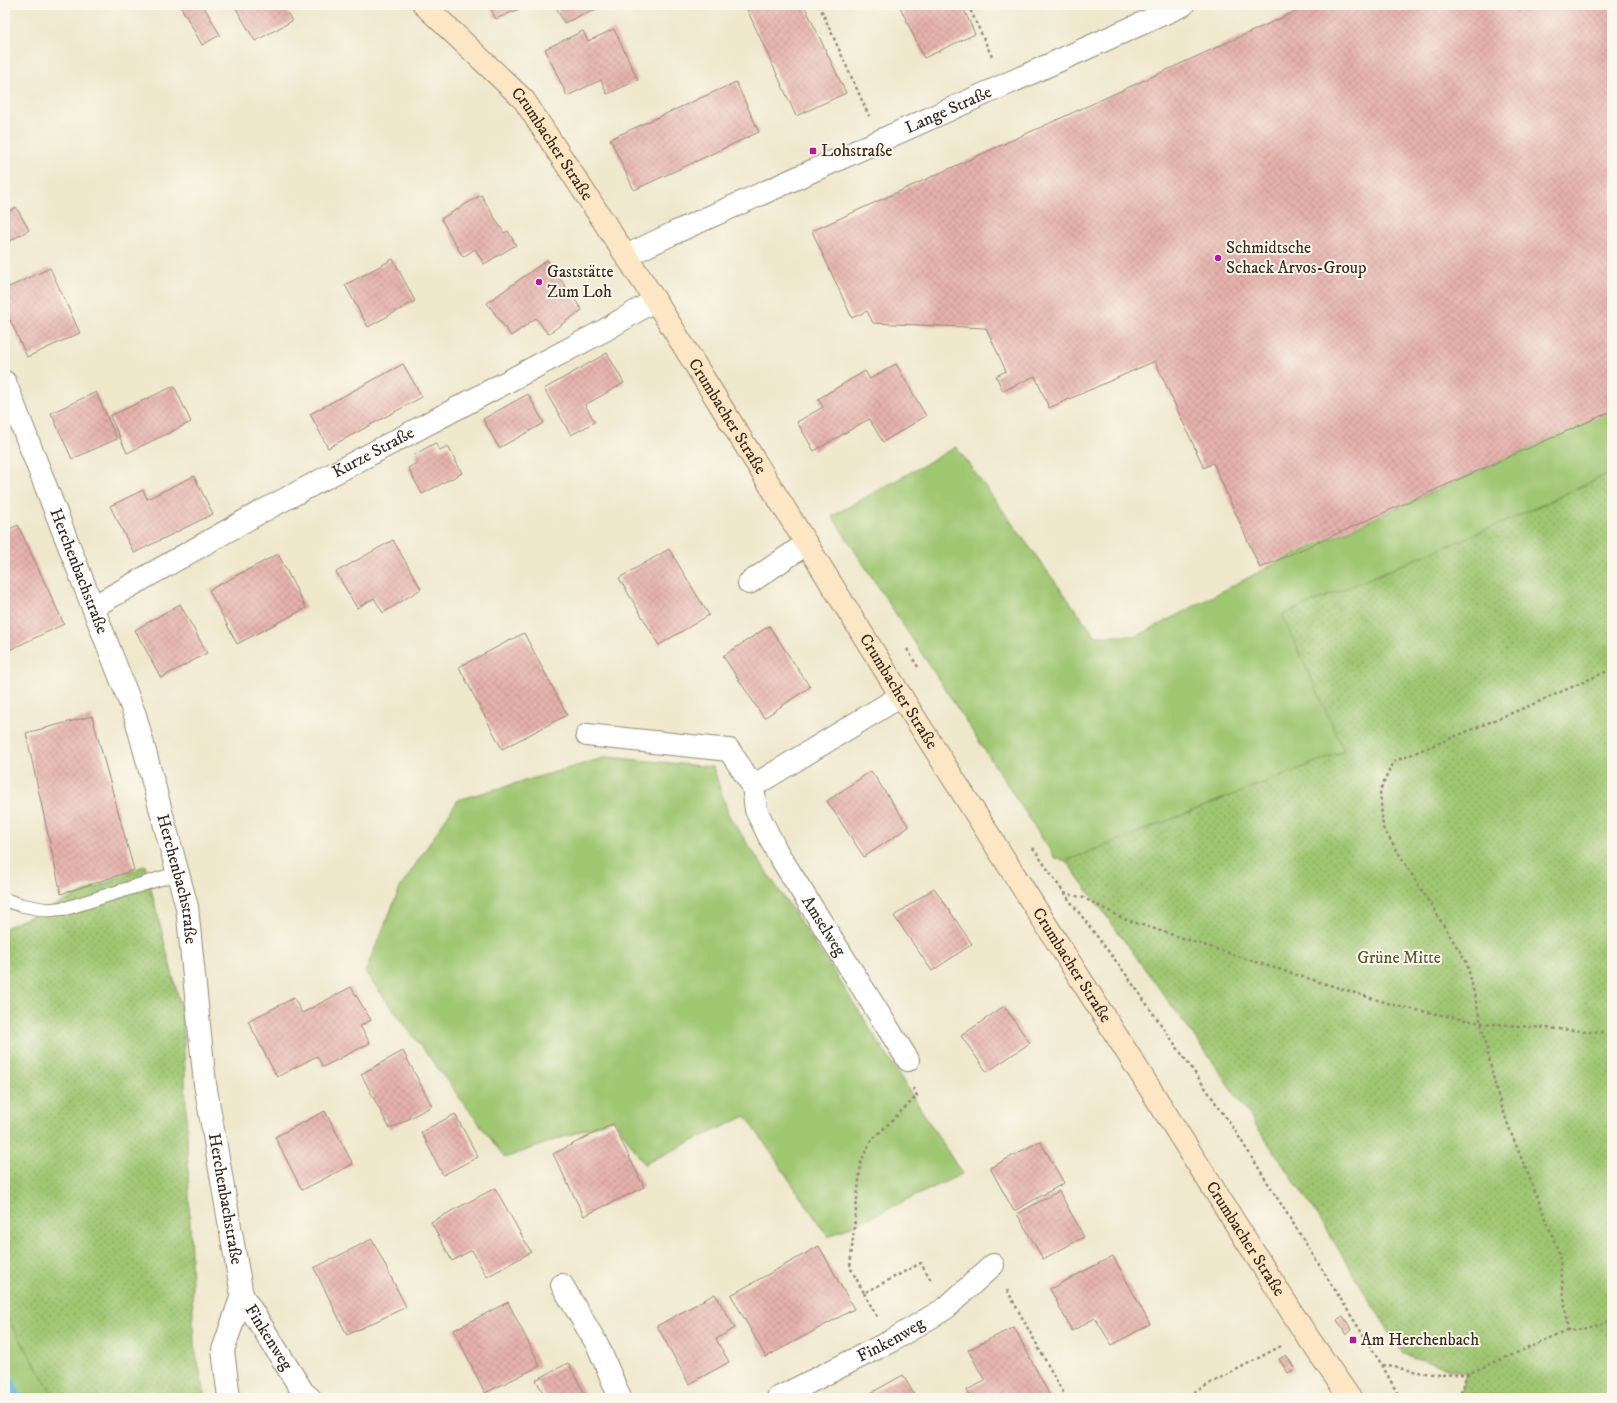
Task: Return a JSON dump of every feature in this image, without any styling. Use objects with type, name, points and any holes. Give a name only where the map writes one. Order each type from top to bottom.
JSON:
[{"type":"main road","name":"Crumbacher Straße","points":[[424,5],[524,100],[655,300],[900,696],[1284,1297],[1305,1333],[1350,1398]]},
{"type":"street","name":"Lange Straße","points":[[626,256],[691,225],[1170,8]]},
{"type":"street","name":"Kurze Straße","points":[[93,607],[256,514],[605,330],[655,300]]},
{"type":"street","name":"Herchenbachstraße","points":[[5,382],[135,715],[186,907],[205,1084],[242,1295],[223,1350],[229,1398]]},
{"type":"street","points":[[749,583],[806,544]]},
{"type":"street","points":[[753,786],[900,696]]},
{"type":"street","name":"Amselweg","points":[[587,735],[729,750],[753,786],[756,810],[777,852],[908,1060]]},
{"type":"street","name":"Finkenweg","points":[[778,1398],[891,1341],[946,1308],[993,1265]]},
{"type":"street","points":[[562,1285],[598,1346],[620,1398]]},
{"type":"street","name":"Finkenweg","points":[[242,1295],[303,1392],[310,1398]]},
{"type":"lane","points":[[5,900],[20,905],[46,910],[67,908],[178,874]]},
{"type":"path","points":[[819,5],[857,90]]},
{"type":"path","points":[[968,5],[988,47]]},
{"type":"path","points":[[906,648],[922,673]]},
{"type":"path","points":[[1568,1331],[1559,1253],[1540,1201],[1511,1133],[1498,1093],[1467,963],[1383,828],[1380,792],[1394,762],[1536,703],[1612,669]]},
{"type":"path","points":[[1030,843],[1064,893],[1125,973],[1234,1129],[1382,1365],[1400,1398]]},
{"type":"path","points":[[1036,909],[1064,893],[1084,898],[1124,919],[1397,1006],[1481,1023],[1612,1033]]},
{"type":"path","points":[[908,1060],[907,1077],[917,1096],[872,1140],[861,1160],[850,1267],[864,1294],[921,1263],[946,1308]]},
{"type":"path","points":[[993,1265],[1066,1398]]},
{"type":"path","points":[[1382,1365],[1440,1375],[1467,1374],[1568,1331],[1612,1321]]},
{"type":"path","points":[[1183,1398],[1305,1333]]},
{"type":"path","points":[[1458,1398],[1467,1374]]},
{"type":"green space","points":[[1612,410],[1612,472],[1516,517],[1344,751],[1066,861],[1055,858],[832,516],[956,447],[1095,636],[1137,636],[1276,563]]},
{"type":"green space","name":"Grüne Mitte","points":[[1612,472],[1612,1398],[1459,1398],[1467,1374],[1403,1354],[1319,1218],[1215,1065],[1066,861],[1344,751],[1282,615],[1516,517]]},
{"type":"green space","points":[[607,757],[713,767],[729,816],[836,975],[962,1174],[828,1237],[746,1116],[644,1164],[614,1119],[505,1158],[365,972],[400,888],[458,800]]},
{"type":"green space","points":[[145,865],[183,1016],[194,1345],[206,1398],[55,1398],[5,1314],[5,928]]},
{"type":"green space","points":[[5,1314],[55,1398],[5,1398]]},
{"type":"building","points":[[185,5],[203,5],[220,35],[202,45],[181,7]]},
{"type":"building","points":[[234,5],[283,5],[292,21],[255,41]]},
{"type":"building","points":[[489,5],[528,5],[496,19]]},
{"type":"building","points":[[555,5],[596,5],[597,8],[564,23]]},
{"type":"building","points":[[745,5],[804,5],[846,93],[796,116]]},
{"type":"building","points":[[899,5],[962,5],[975,34],[924,58]]},
{"type":"building","name":"Schmidtsche Schack Arvos-Group","points":[[1310,5],[1612,5],[1612,411],[1260,568],[1213,463],[1204,468],[1155,361],[1049,408],[1035,376],[1003,391],[996,376],[1006,371],[986,328],[873,323],[867,311],[852,318],[812,231]]},
{"type":"building","points":[[614,29],[638,80],[607,94],[601,80],[567,96],[545,49],[583,31],[588,41]]},
{"type":"building","points":[[736,82],[759,132],[634,190],[610,139]]},
{"type":"building","points":[[481,195],[504,233],[508,231],[516,245],[484,264],[475,249],[463,257],[441,219]]},
{"type":"building","points":[[16,207],[29,230],[5,244],[5,210],[6,213]]},
{"type":"building","points":[[393,259],[415,301],[368,327],[345,285]]},
{"type":"building","name":"Gaststätte Zum Loh","points":[[547,260],[582,310],[548,334],[536,318],[511,336],[487,303]]},
{"type":"building","points":[[50,268],[80,333],[27,357],[5,309],[5,289]]},
{"type":"building","points":[[607,353],[624,383],[585,405],[595,422],[571,435],[544,389]]},
{"type":"building","points":[[403,364],[422,397],[328,448],[310,414]]},
{"type":"building","points":[[896,364],[926,416],[883,442],[869,419],[814,451],[797,422],[823,407],[818,399],[865,371],[870,379]]},
{"type":"building","points":[[174,386],[191,422],[127,453],[110,416]]},
{"type":"building","points":[[96,392],[117,439],[72,459],[51,413]]},
{"type":"building","points":[[528,394],[544,423],[499,448],[483,419]]},
{"type":"building","points":[[435,443],[440,450],[448,446],[462,473],[422,494],[408,468],[418,462],[414,455]]},
{"type":"building","points":[[194,476],[213,514],[134,553],[110,506],[143,490],[147,499]]},
{"type":"building","points":[[18,525],[64,624],[5,652],[5,531]]},
{"type":"building","points":[[393,540],[421,589],[383,613],[374,598],[357,608],[336,572]]},
{"type":"building","points":[[669,549],[709,615],[659,645],[619,578]]},
{"type":"building","points":[[278,554],[306,608],[237,644],[209,590]]},
{"type":"building","points":[[180,604],[207,653],[161,678],[135,630]]},
{"type":"building","points":[[769,626],[810,687],[764,718],[723,656]]},
{"type":"building","points":[[524,633],[567,715],[502,749],[459,667]]},
{"type":"building","points":[[92,716],[134,870],[61,894],[26,733]]},
{"type":"building","points":[[871,771],[909,827],[864,857],[827,801]]},
{"type":"building","points":[[934,888],[972,944],[932,971],[894,916]]},
{"type":"building","points":[[351,987],[371,1020],[360,1026],[370,1043],[323,1067],[317,1056],[277,1077],[248,1021],[294,998],[302,1013]]},
{"type":"building","points":[[1004,1006],[1030,1043],[987,1072],[961,1036]]},
{"type":"building","points":[[403,1051],[432,1106],[390,1129],[361,1074]]},
{"type":"building","points":[[325,1111],[353,1164],[302,1190],[275,1137]]},
{"type":"building","points":[[455,1114],[478,1157],[443,1175],[421,1132]]},
{"type":"building","points":[[613,1124],[644,1187],[584,1216],[553,1154]]},
{"type":"building","points":[[1040,1141],[1064,1183],[1014,1211],[990,1168]]},
{"type":"building","points":[[495,1188],[531,1252],[487,1277],[472,1250],[452,1261],[431,1222]]},
{"type":"building","points":[[1059,1191],[1084,1237],[1043,1259],[1017,1214]]},
{"type":"building","points":[[372,1239],[406,1307],[347,1335],[314,1268]]},
{"type":"building","points":[[819,1246],[854,1309],[766,1357],[731,1295]]},
{"type":"building","points":[[1113,1256],[1150,1324],[1112,1345],[1095,1318],[1072,1331],[1050,1289]]},
{"type":"building","points":[[715,1294],[735,1328],[716,1339],[729,1362],[689,1384],[657,1326]]},
{"type":"building","points":[[508,1302],[540,1366],[485,1393],[454,1330]]},
{"type":"building","points":[[1343,1316],[1352,1330],[1346,1335],[1337,1320]]},
{"type":"building","points":[[1014,1327],[1051,1398],[971,1398],[967,1390],[985,1381],[968,1350]]},
{"type":"building","points":[[1286,1355],[1295,1369],[1288,1373],[1279,1359]]},
{"type":"building","points":[[568,1363],[587,1398],[546,1398],[536,1380]]},
{"type":"building","points":[[903,1375],[916,1398],[862,1398]]},
{"type":"waterway","points":[[5,1372],[19,1398]]},
{"type":"place","name":"Lohstraße","points":[[813,151]]},
{"type":"place","name":"Schmidtsche Schack Arvos-Group","points":[[1218,258]]},
{"type":"place","name":"Gaststätte Zum Loh","points":[[539,282]]},
{"type":"place","name":"Am Herchenbach","points":[[1353,1340]]}]
